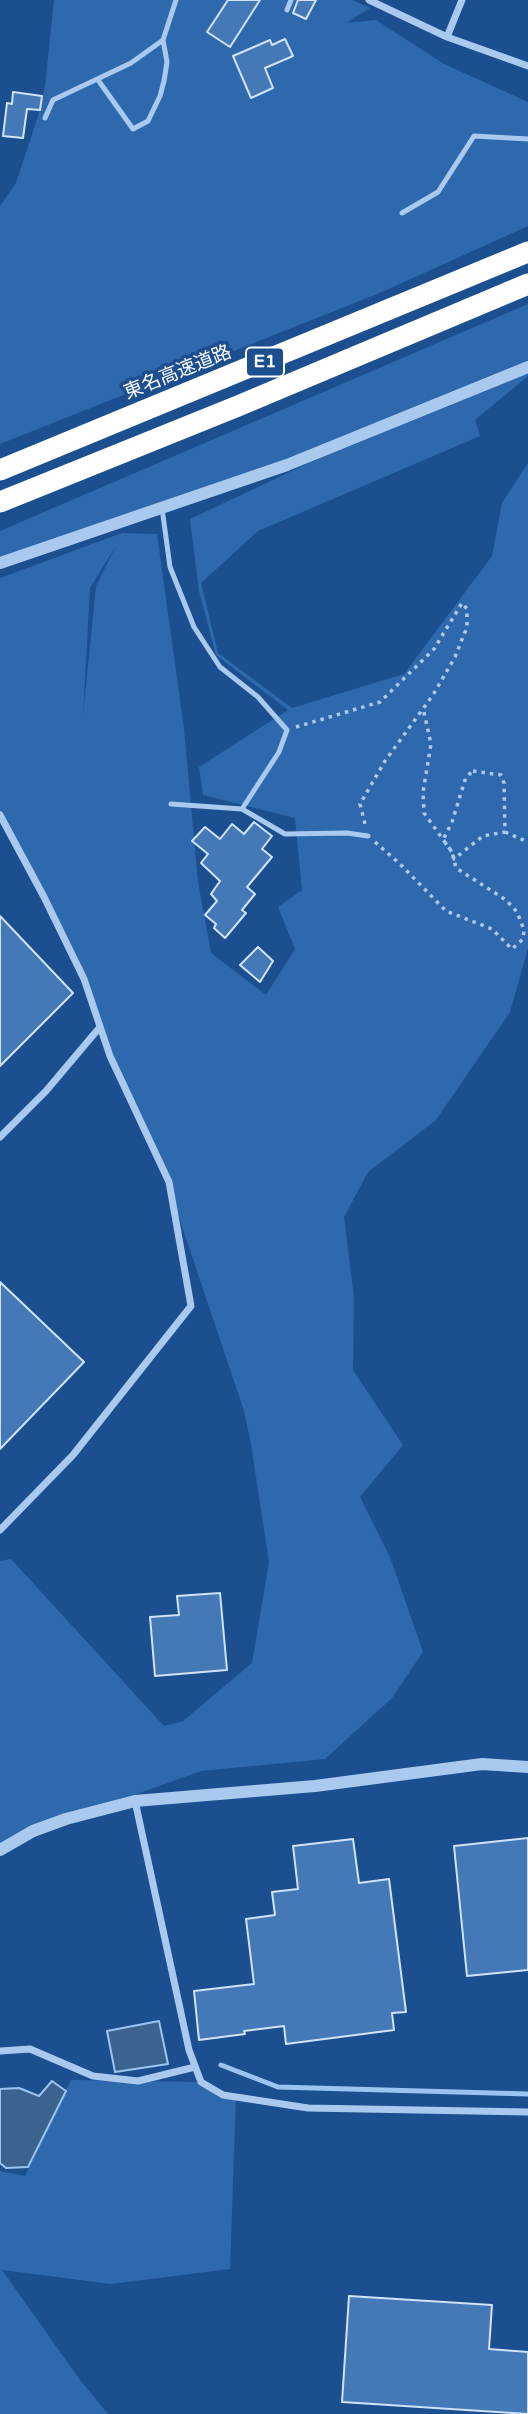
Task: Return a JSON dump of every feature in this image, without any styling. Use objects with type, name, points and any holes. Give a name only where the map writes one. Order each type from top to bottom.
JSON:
[{"type":"highway","name":"東名高速道路","points":[[0,470],[528,252]]},
{"type":"highway","name":"E1","points":[[0,502],[251,401],[528,284]]},
{"type":"street","points":[[369,0],[447,37],[528,66]]},
{"type":"street","points":[[447,37],[462,0]]},
{"type":"street","points":[[0,563],[287,465],[528,367]]},
{"type":"street","points":[[0,816],[79,969],[110,1056],[169,1182],[191,1306],[73,1455],[0,1530]]},
{"type":"street","points":[[0,1137],[46,1091],[100,1027]]},
{"type":"street","points":[[0,1850],[33,1831],[66,1819],[135,1801],[314,1786],[482,1764],[528,1767]]},
{"type":"street","points":[[135,1801],[189,2050],[201,2082],[223,2095],[307,2108],[528,2112]]},
{"type":"street","points":[[0,2051],[30,2049],[93,2076],[138,2081],[195,2067]]},
{"type":"lane","points":[[98,80],[133,129],[148,121],[164,81],[167,62],[163,40],[176,0]]},
{"type":"lane","points":[[287,10],[291,0]]},
{"type":"lane","points":[[45,118],[53,100],[131,63],[163,40]]},
{"type":"lane","points":[[402,213],[438,192],[474,136],[528,139]]},
{"type":"lane","points":[[162,508],[170,567],[194,627],[220,667],[258,697],[287,730],[279,752],[242,809]]},
{"type":"lane","points":[[171,804],[242,809],[285,834],[368,836]]},
{"type":"path","points":[[287,730],[380,702],[434,649],[462,603],[467,609],[467,627],[455,657],[385,761],[360,804],[368,836],[446,911],[492,929],[512,949],[523,939],[524,930],[517,912],[506,900],[456,868],[452,852],[424,813],[423,792],[431,744],[423,708]]},
{"type":"path","points":[[443,840],[452,822],[466,777],[473,771],[501,775],[504,783],[505,832]]},
{"type":"path","points":[[454,859],[483,836],[505,832],[528,842]]},
{"type":"shaded area","points":[[54,0],[352,0],[370,8],[346,23],[376,20],[444,64],[528,102],[528,226],[382,292],[0,444],[0,206],[16,183],[40,110]]},
{"type":"shaded area","points":[[528,304],[528,376],[475,420],[480,436],[258,531],[201,583],[218,653],[292,708],[404,674],[492,556],[502,503],[528,463],[528,948],[510,1012],[436,1120],[368,1172],[344,1217],[354,1298],[353,1370],[403,1445],[360,1497],[390,1557],[423,1652],[392,1698],[325,1759],[201,1771],[0,1843],[0,1561],[11,1559],[164,1726],[183,1721],[252,1663],[269,1562],[244,1411],[160,1161],[100,1027],[84,979],[0,818],[0,578],[122,533],[157,534],[184,729],[198,882],[211,953],[266,995],[295,949],[278,907],[302,890],[295,818],[203,795],[199,767],[288,710],[216,655],[199,591],[190,519],[411,415],[0,562],[0,531]],"holes":[[[116,546],[96,586],[83,715],[90,588]]]},
{"type":"shaded area","points":[[159,2021],[168,2064],[115,2072],[107,2031]]},
{"type":"shaded area","points":[[71,2080],[201,2082],[236,2097],[230,2269],[111,2284],[2,2270],[80,2380],[108,2414],[0,2414],[0,2171],[25,2176]]},
{"type":"shaded area","points":[[52,2081],[66,2091],[28,2167],[6,2168],[0,2163],[0,2089],[19,2088],[39,2096]]},
{"type":"building","points":[[228,0],[260,0],[230,47],[207,32]]},
{"type":"building","points":[[298,0],[316,0],[306,19],[293,13]]},
{"type":"building","points":[[285,39],[293,56],[265,68],[273,88],[251,98],[233,56],[270,40],[272,45]]},
{"type":"building","points":[[13,92],[42,96],[40,110],[27,109],[23,138],[3,136],[7,103],[12,104]]},
{"type":"building","points":[[254,822],[272,836],[262,849],[272,857],[247,887],[255,894],[242,910],[246,913],[225,938],[214,928],[216,924],[205,915],[217,901],[211,894],[220,881],[201,863],[208,854],[192,841],[205,827],[220,839],[232,824],[244,834]]},
{"type":"building","points":[[0,916],[73,993],[0,1066]]},
{"type":"building","points":[[258,947],[273,961],[260,982],[240,965]]},
{"type":"building","points":[[0,1282],[84,1362],[0,1449]]},
{"type":"building","points":[[220,1593],[227,1670],[155,1676],[150,1617],[179,1615],[177,1596]]},
{"type":"building","points":[[528,1838],[528,1970],[467,1976],[454,1846]]},
{"type":"building","points":[[353,1839],[359,1883],[389,1879],[406,2012],[392,2013],[394,2030],[286,2044],[284,2026],[199,2040],[194,1991],[254,1984],[246,1919],[275,1915],[272,1892],[298,1889],[293,1846]]},
{"type":"building","points":[[349,2296],[492,2305],[489,2349],[528,2352],[528,2414],[342,2402]]},
{"type":"waterway","points":[[221,2065],[278,2087],[528,2094]]}]
